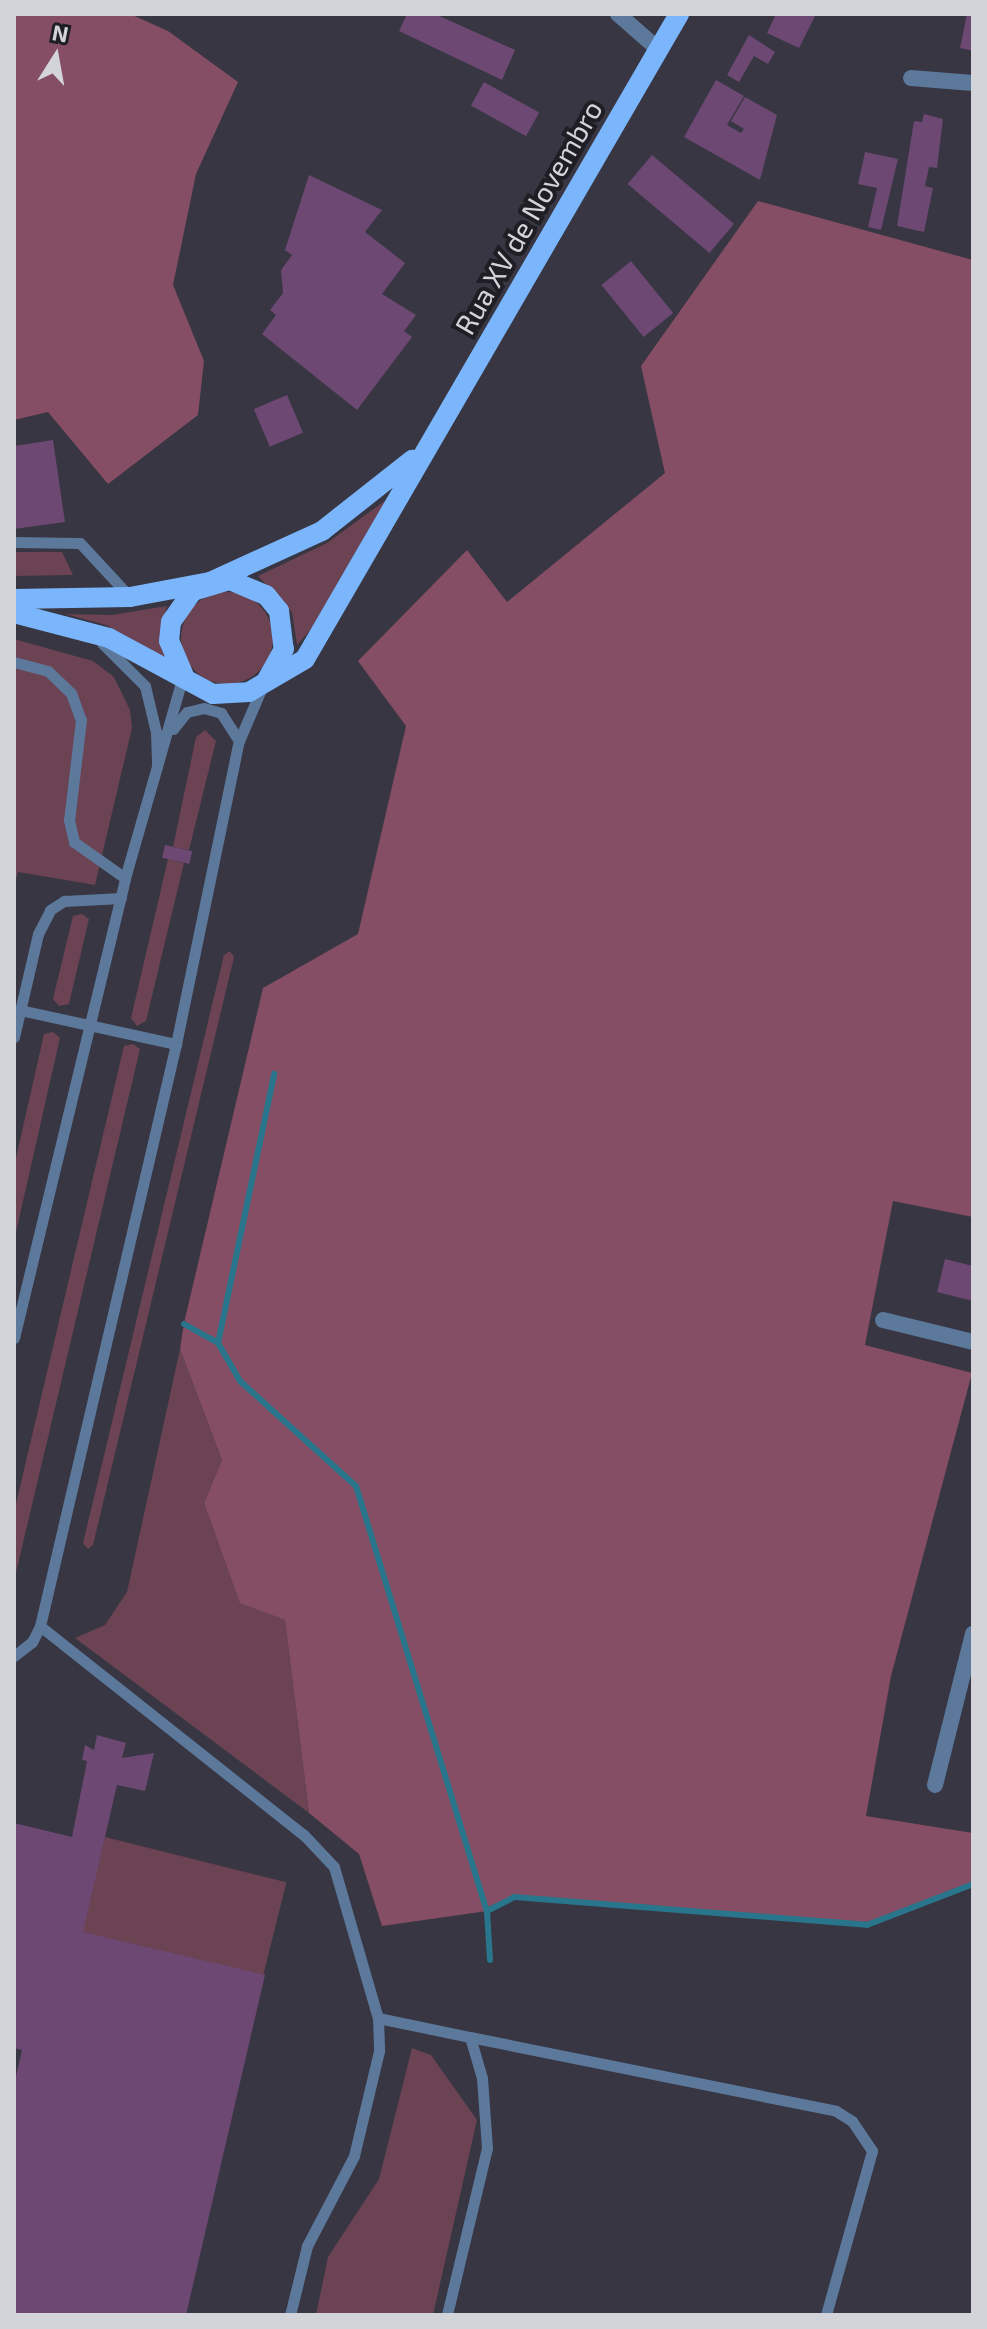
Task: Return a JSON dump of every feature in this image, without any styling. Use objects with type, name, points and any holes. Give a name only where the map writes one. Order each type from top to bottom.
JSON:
[{"type":"main road","name":"Rua XV de Novembro","points":[[14,613],[78,627],[184,676],[213,694],[249,692],[293,668],[313,650],[426,448],[679,14]]},
{"type":"main road","name":"Rua XV de Novembro","points":[[14,599],[130,597],[210,582],[322,531],[426,448]]},
{"type":"main road","points":[[184,676],[171,650],[171,622],[180,605],[210,582],[250,585],[279,611],[284,649],[264,683]]},
{"type":"street","points":[[618,14],[658,49]]},
{"type":"street","points":[[911,78],[973,83]]},
{"type":"street","points":[[883,1320],[973,1342]]},
{"type":"street","points":[[935,1785],[973,1634]]},
{"type":"lane","points":[[14,542],[80,543],[130,597]]},
{"type":"lane","points":[[78,627],[125,662],[145,686],[156,732],[157,779]]},
{"type":"lane","points":[[14,662],[48,671],[71,693],[81,720],[69,820],[74,842],[125,878]]},
{"type":"lane","points":[[14,1336],[125,878],[157,779],[184,676]]},
{"type":"lane","points":[[14,1656],[32,1642],[40,1626],[176,1044],[239,741],[264,683]]},
{"type":"lane","points":[[170,733],[187,712],[204,708],[221,713],[239,741]]},
{"type":"lane","points":[[14,1037],[38,934],[50,910],[64,901],[121,898]]},
{"type":"lane","points":[[20,1010],[176,1044]]},
{"type":"lane","points":[[40,1626],[304,1835],[334,1867],[378,2018],[379,2051],[354,2156],[307,2246],[290,2315]]},
{"type":"lane","points":[[378,2018],[836,2111],[852,2121],[872,2151],[826,2315]]},
{"type":"lane","points":[[447,2315],[487,2148],[488,2111],[470,2037]]},
{"type":"shaded area","points":[[14,14],[130,14],[168,31],[238,82],[196,174],[173,285],[204,361],[198,415],[108,484],[48,412],[14,420]]},
{"type":"shaded area","points":[[758,201],[973,260],[973,1217],[893,1201],[865,1345],[972,1373],[891,1676],[866,1816],[973,1833],[973,1884],[867,1925],[514,1897],[487,1911],[382,1926],[359,1854],[309,1813],[285,1620],[240,1603],[204,1503],[222,1460],[180,1349],[184,1323],[263,988],[358,934],[406,726],[358,661],[467,550],[507,602],[665,473],[641,366]]},
{"type":"shaded area","points":[[386,500],[311,629],[297,645],[292,612],[258,576],[327,543]]},
{"type":"shaded area","points":[[14,552],[62,552],[73,575],[14,576]]},
{"type":"shaded area","points":[[227,592],[245,595],[260,605],[270,620],[273,638],[270,656],[260,671],[245,681],[227,684],[209,681],[194,671],[184,656],[181,638],[184,620],[194,605],[209,595]]},
{"type":"shaded area","points":[[167,606],[159,639],[166,658],[106,625],[65,614],[112,615]]},
{"type":"shaded area","points":[[14,639],[93,661],[114,677],[130,710],[132,728],[95,885],[18,872],[14,887]]},
{"type":"shaded area","points":[[205,730],[216,741],[189,850],[173,847],[196,737]]},
{"type":"shaded area","points":[[168,859],[184,863],[146,1021],[137,1026],[131,1018]]},
{"type":"shaded area","points":[[82,914],[89,919],[69,1004],[59,1006],[53,999],[73,916]]},
{"type":"shaded area","points":[[230,951],[234,957],[93,1545],[88,1549],[83,1543],[224,955]]},
{"type":"shaded area","points":[[53,1032],[60,1038],[14,1241],[14,1167],[44,1034]]},
{"type":"shaded area","points":[[133,1044],[140,1049],[14,1581],[14,1512],[124,1046]]},
{"type":"shaded area","points":[[180,1349],[222,1460],[204,1503],[240,1602],[285,1620],[309,1813],[75,1638],[105,1625],[127,1592]]},
{"type":"shaded area","points":[[105,1837],[286,1882],[263,1977],[81,1932]]},
{"type":"shaded area","points":[[412,2048],[431,2055],[477,2120],[433,2315],[316,2315],[328,2257],[379,2179]]},
{"type":"building","points":[[407,14],[435,14],[515,50],[502,80],[399,31]]},
{"type":"building","points":[[776,14],[816,14],[799,48],[767,33]]},
{"type":"building","points":[[967,14],[973,14],[973,51],[960,48]]},
{"type":"building","points":[[749,35],[775,52],[768,64],[754,56],[739,82],[727,75]]},
{"type":"building","points":[[716,80],[744,96],[727,125],[741,133],[744,129],[731,121],[745,97],[777,115],[760,180],[684,137]]},
{"type":"building","points":[[484,82],[539,113],[526,136],[471,106]]},
{"type":"building","points":[[924,114],[943,119],[937,168],[929,167],[925,186],[933,188],[924,232],[897,226],[914,121],[922,122]]},
{"type":"building","points":[[865,152],[898,159],[881,230],[868,227],[877,188],[858,184]]},
{"type":"building","points":[[652,155],[734,224],[710,253],[628,184]]},
{"type":"building","points":[[309,175],[382,210],[365,232],[405,263],[382,294],[416,315],[404,331],[412,337],[357,410],[262,334],[276,315],[270,310],[283,293],[281,270],[292,255],[285,250]]},
{"type":"building","points":[[631,261],[673,313],[644,337],[601,285]]},
{"type":"building","points":[[287,395],[303,433],[270,447],[254,409]]},
{"type":"building","points":[[53,440],[65,522],[14,529],[14,446]]},
{"type":"building","points":[[165,845],[192,851],[189,864],[162,858]]},
{"type":"building","points":[[945,1259],[973,1266],[973,1301],[937,1292]]},
{"type":"building","points":[[97,1735],[126,1743],[122,1758],[154,1753],[145,1791],[117,1785],[83,1932],[265,1975],[186,2315],[14,2315],[14,2085],[22,2050],[14,2048],[14,1823],[72,1837],[87,1761],[82,1760],[85,1745],[94,1750]]},
{"type":"waterway","points":[[218,1343],[274,1074]]},
{"type":"waterway","points":[[184,1324],[218,1343],[240,1381],[356,1486],[487,1911],[490,1960]]},
{"type":"waterway","points":[[487,1911],[514,1897],[867,1925],[973,1884]]}]
